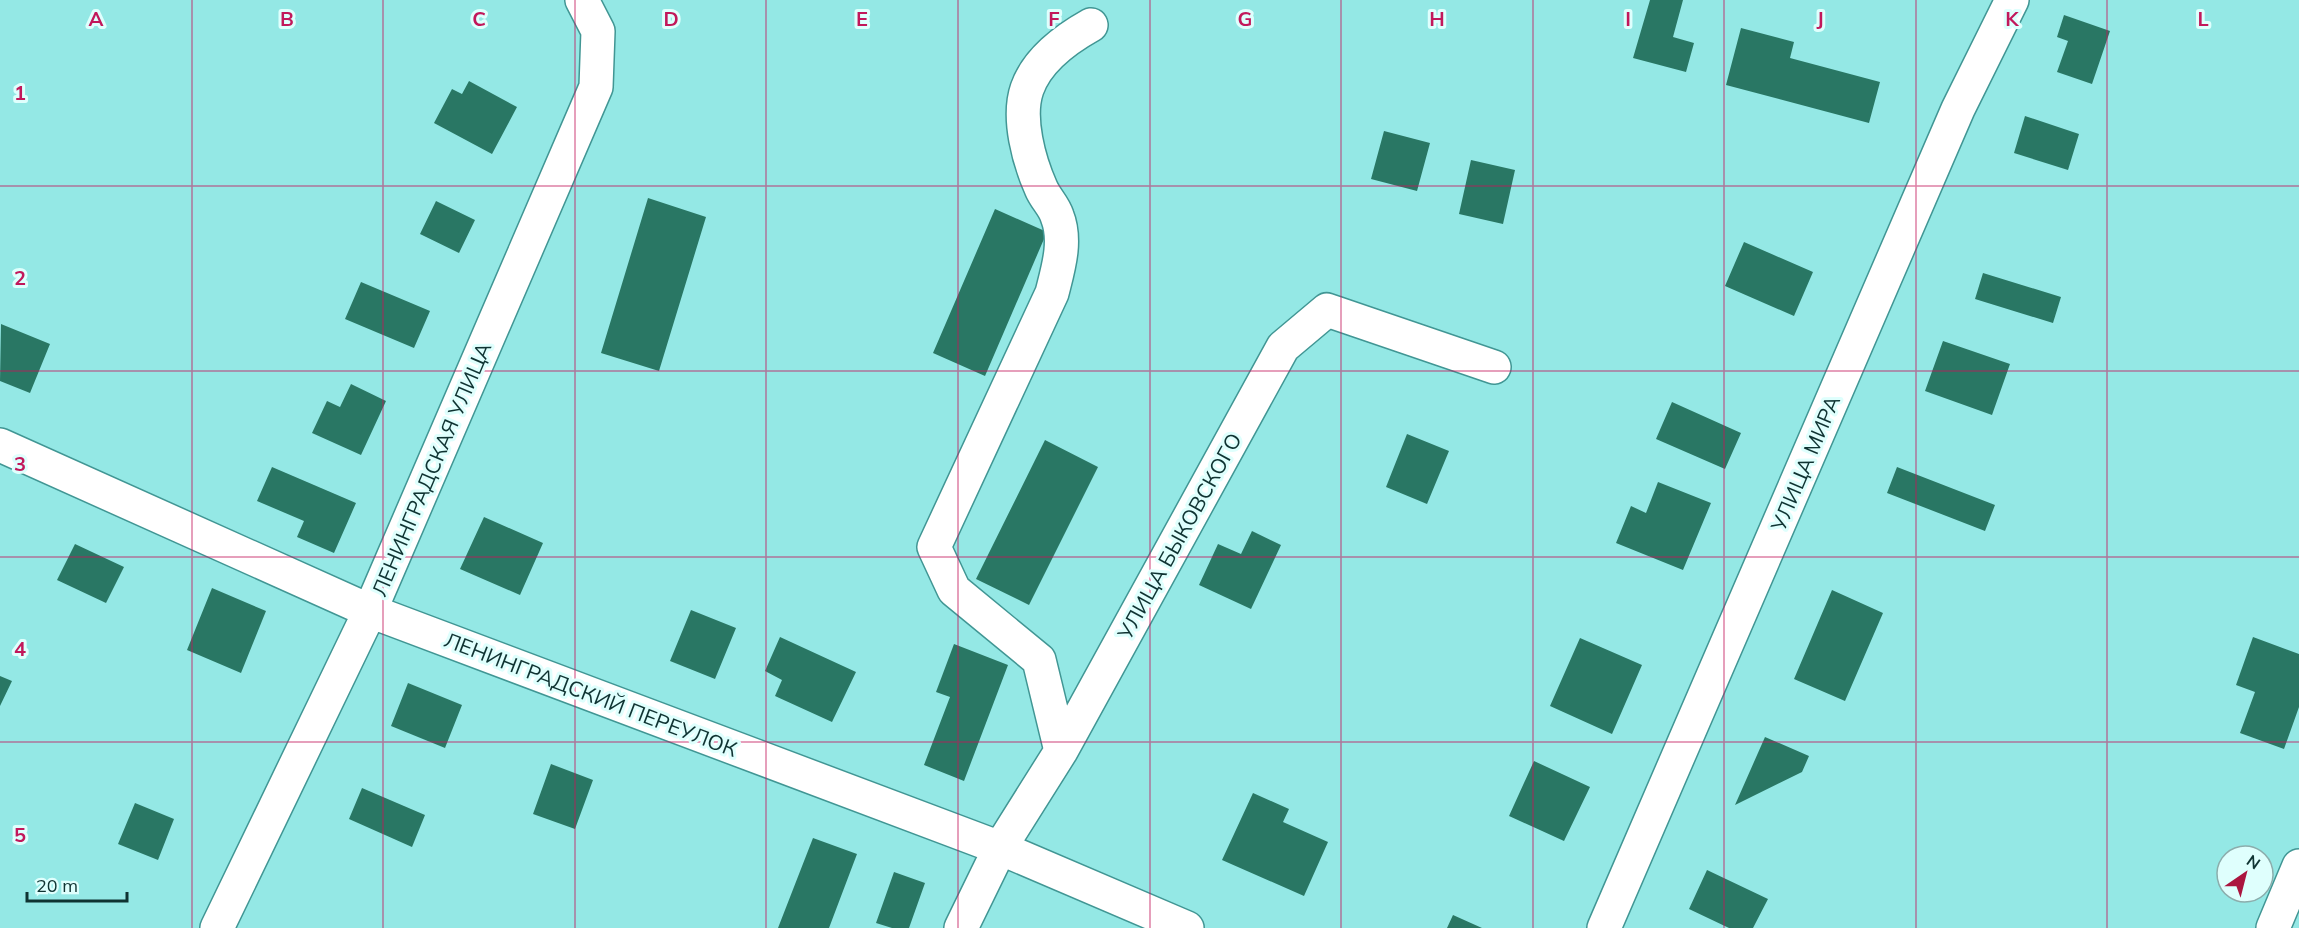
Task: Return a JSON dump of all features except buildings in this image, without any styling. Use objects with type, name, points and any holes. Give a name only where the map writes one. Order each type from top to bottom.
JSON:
[{"type":"street","name":"ЛЕНИНГРАДСКАЯ УЛИЦА","points":[[217,928],[370,611],[596,87],[598,31],[582,0]]},
{"type":"street","name":"УЛИЦА МИРА","points":[[1604,928],[1958,109],[2012,0]]},
{"type":"street","points":[[1061,751],[1039,660],[954,590],[934,547],[1052,293],[1062,255],[1058,217],[1041,189],[1029,153],[1024,120],[1027,89],[1039,68],[1066,39],[1091,25]]},
{"type":"street","name":"УЛИЦА БЫКОВСКОГО","points":[[961,928],[1000,848],[1061,751],[1283,347],[1327,310],[1494,367]]},
{"type":"street","name":"ЛЕНИНГРАДСКИЙ ПЕРЕУЛОК","points":[[1,448],[370,611],[1000,848],[1187,928]]},
{"type":"street","points":[[2273,928],[2299,866]]}]
